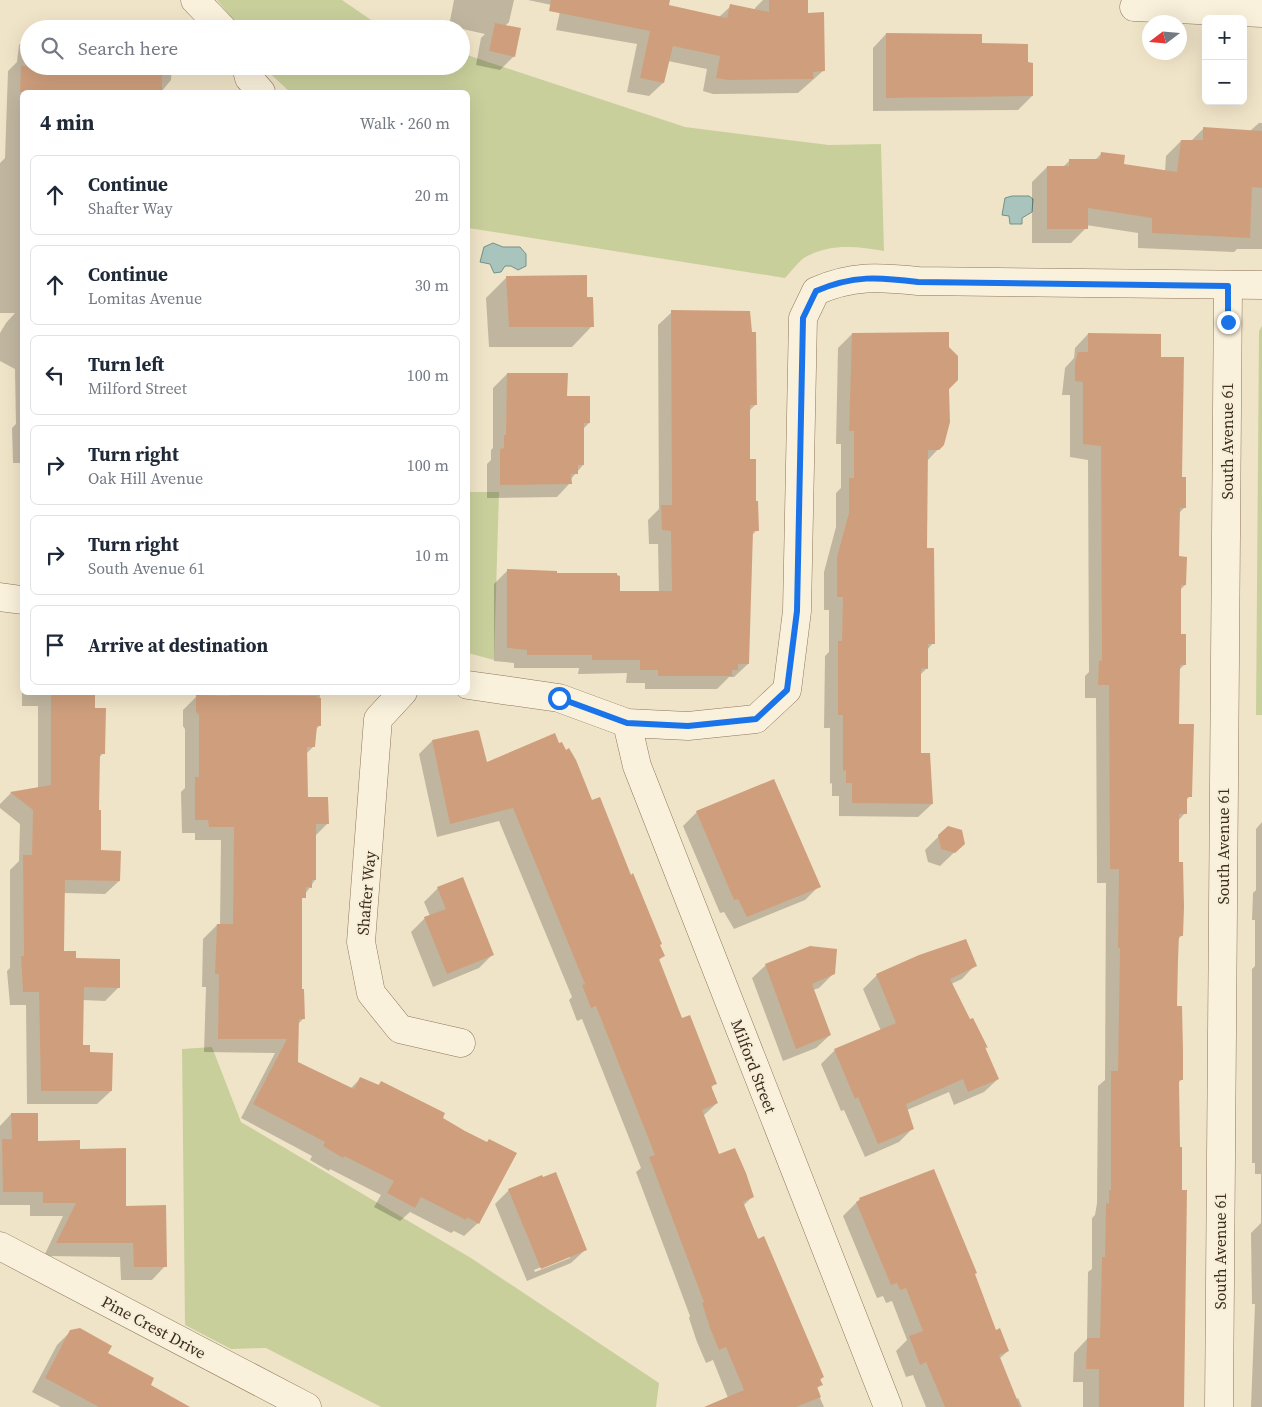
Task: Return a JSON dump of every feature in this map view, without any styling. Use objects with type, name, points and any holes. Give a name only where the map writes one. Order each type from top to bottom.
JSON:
[{"type":"street","points":[[195,0],[214,20]]},
{"type":"street","points":[[1134,7],[1262,13]]},
{"type":"street","points":[[248,75],[259,90]]},
{"type":"street","points":[[470,686],[559,698],[627,723],[688,726],[756,719],[787,690],[797,611],[803,318],[816,291],[830,284],[871,276],[918,282],[1262,285]]},
{"type":"street","name":"South Avenue 61","points":[[1219,1407],[1228,286]]},
{"type":"street","points":[[0,597],[20,600]]},
{"type":"street","name":"Shafter Way","points":[[400,695],[378,719],[361,942],[370,993],[400,1029],[461,1043]]},
{"type":"street","name":"Milford Street","points":[[627,723],[636,766],[888,1407]]},
{"type":"street","name":"Pine Crest Drive","points":[[0,1246],[307,1407]]},
{"type":"green space","points":[[217,0],[342,0],[371,20],[234,20]]},
{"type":"green space","points":[[470,56],[685,127],[829,145],[881,144],[884,251],[853,247],[823,250],[804,258],[785,278],[470,228],[470,90],[288,90],[272,75],[470,75]]},
{"type":"green space","points":[[1262,326],[1262,715],[1256,715],[1259,331]]},
{"type":"green space","points":[[470,492],[499,492],[494,660],[470,654]]},
{"type":"green space","points":[[212,1047],[241,1122],[471,1258],[659,1383],[656,1407],[381,1407],[266,1348],[231,1349],[185,1325],[182,1049]]},
{"type":"water","points":[[1029,196],[1033,199],[1032,212],[1022,218],[1022,224],[1010,224],[1009,216],[1002,215],[1005,198]]},
{"type":"water","points":[[493,243],[503,247],[520,247],[526,254],[526,266],[518,270],[511,266],[505,266],[501,272],[494,273],[490,264],[480,262],[484,247]]},
{"type":"building","points":[[551,0],[670,0],[669,5],[727,18],[730,4],[769,12],[769,0],[808,0],[808,13],[824,12],[825,71],[813,72],[813,79],[728,80],[716,78],[720,56],[673,46],[664,83],[640,78],[650,31],[549,11]]},
{"type":"building","points":[[495,23],[521,28],[515,57],[489,51]]},
{"type":"building","points":[[886,33],[982,34],[982,43],[1028,44],[1028,62],[1033,63],[1033,96],[886,98]]},
{"type":"building","points":[[21,75],[162,75],[162,90],[20,90]]},
{"type":"building","points":[[1203,127],[1262,131],[1262,188],[1252,187],[1250,238],[1152,233],[1152,218],[1088,208],[1088,229],[1047,229],[1047,166],[1069,166],[1069,159],[1100,159],[1101,152],[1125,155],[1124,164],[1177,172],[1181,140],[1203,140]]},
{"type":"building","points":[[587,275],[587,297],[593,297],[594,327],[509,327],[506,276]]},
{"type":"building","points":[[671,310],[750,311],[752,332],[756,332],[757,405],[750,405],[750,459],[756,459],[756,501],[758,501],[759,531],[753,531],[749,664],[738,664],[738,670],[732,670],[732,676],[658,676],[658,670],[640,670],[640,660],[592,660],[592,655],[527,655],[527,650],[507,648],[507,569],[557,571],[557,573],[617,573],[620,576],[620,591],[672,591],[671,531],[662,530],[661,505],[672,505]]},
{"type":"building","points":[[949,332],[949,347],[958,356],[958,380],[949,389],[950,422],[944,445],[939,450],[928,450],[927,548],[934,548],[935,644],[928,644],[928,669],[922,668],[921,672],[921,753],[930,753],[933,804],[852,803],[852,783],[846,783],[846,770],[843,771],[843,715],[838,715],[838,641],[842,641],[843,597],[837,597],[837,557],[849,513],[849,478],[854,478],[854,431],[849,431],[852,333]]},
{"type":"building","points":[[1088,333],[1161,334],[1161,357],[1184,357],[1182,477],[1186,477],[1186,508],[1180,508],[1179,556],[1187,557],[1186,585],[1181,585],[1181,634],[1186,634],[1186,665],[1180,665],[1179,724],[1194,724],[1192,797],[1187,797],[1187,814],[1179,814],[1179,862],[1183,862],[1184,907],[1183,936],[1179,936],[1177,1006],[1182,1006],[1183,1051],[1183,1080],[1179,1080],[1180,1147],[1182,1147],[1182,1190],[1187,1190],[1184,1407],[1099,1407],[1099,1369],[1086,1369],[1087,1338],[1100,1338],[1102,1257],[1105,1257],[1106,1203],[1109,1204],[1109,1190],[1111,1190],[1111,1071],[1118,1071],[1120,948],[1118,948],[1119,869],[1110,869],[1109,685],[1098,685],[1099,661],[1102,660],[1101,446],[1083,444],[1083,382],[1075,381],[1075,363],[1078,352],[1088,352]]},
{"type":"building","points":[[507,373],[568,373],[567,396],[590,396],[590,423],[584,423],[584,465],[578,465],[578,474],[571,474],[572,484],[500,485],[500,449],[504,448],[504,435],[506,435]]},
{"type":"building","points":[[51,695],[95,695],[95,708],[106,708],[105,754],[100,754],[99,810],[101,810],[101,850],[121,851],[120,881],[65,880],[64,951],[76,951],[76,958],[120,959],[120,988],[84,987],[83,1045],[90,1045],[90,1052],[113,1053],[112,1091],[41,1091],[39,992],[23,992],[21,956],[24,956],[23,855],[32,855],[33,810],[10,792],[51,785]]},
{"type":"building","points":[[196,695],[317,696],[317,698],[321,698],[321,726],[317,726],[315,747],[307,747],[308,797],[328,797],[329,824],[316,824],[316,880],[312,880],[312,888],[306,887],[306,898],[302,898],[302,989],[304,989],[305,1019],[299,1019],[298,1062],[354,1089],[360,1077],[379,1085],[381,1081],[445,1113],[443,1118],[465,1131],[487,1142],[489,1139],[517,1153],[479,1224],[467,1217],[466,1220],[421,1197],[415,1208],[387,1193],[394,1181],[344,1156],[343,1158],[323,1146],[325,1142],[253,1104],[287,1039],[218,1039],[219,974],[215,974],[217,924],[233,924],[234,827],[209,827],[208,820],[195,820],[195,777],[199,777],[199,715],[196,712]]},
{"type":"building","points":[[479,731],[487,762],[555,733],[559,743],[562,742],[566,750],[569,748],[576,760],[592,800],[600,797],[631,875],[633,873],[662,944],[660,945],[665,956],[659,959],[682,1018],[690,1015],[717,1084],[711,1086],[718,1103],[702,1110],[719,1154],[735,1148],[746,1173],[754,1197],[743,1202],[758,1239],[764,1236],[824,1377],[820,1379],[823,1385],[817,1387],[821,1397],[796,1407],[704,1407],[744,1390],[726,1347],[719,1350],[710,1328],[702,1303],[704,1302],[649,1157],[655,1155],[596,1006],[591,1008],[582,985],[585,984],[513,808],[450,824],[432,740]]},
{"type":"building","points":[[774,779],[821,887],[747,917],[738,899],[734,900],[696,811]]},
{"type":"building","points":[[948,826],[962,830],[965,844],[955,853],[941,849],[938,835]]},
{"type":"building","points":[[463,877],[494,955],[447,974],[424,917],[446,909],[437,887]]},
{"type":"building","points":[[966,939],[977,966],[950,979],[970,1019],[973,1018],[988,1048],[985,1047],[999,1079],[968,1092],[963,1079],[906,1104],[914,1129],[878,1144],[858,1097],[855,1099],[834,1049],[896,1023],[876,974],[919,955]]},
{"type":"building","points":[[810,946],[837,949],[835,974],[812,984],[831,1035],[796,1049],[765,964]]},
{"type":"building","points":[[11,1113],[38,1113],[38,1141],[80,1140],[80,1149],[126,1148],[126,1206],[166,1205],[167,1267],[134,1267],[133,1243],[56,1243],[76,1203],[43,1203],[43,1192],[3,1192],[2,1139],[12,1139]]},
{"type":"building","points":[[934,1169],[977,1273],[975,1274],[996,1330],[1000,1328],[1009,1351],[999,1355],[1020,1407],[945,1407],[926,1362],[920,1365],[909,1336],[923,1331],[906,1288],[900,1290],[897,1283],[891,1285],[856,1202],[860,1200],[859,1198]]},
{"type":"building","points":[[556,1172],[587,1250],[541,1269],[508,1189],[542,1175],[543,1177]]},
{"type":"building","points":[[80,1328],[112,1346],[108,1353],[154,1378],[151,1385],[190,1407],[99,1407],[45,1378],[70,1330]]},
{"type":"route","points":[[559,698],[627,723],[688,726],[756,719],[787,690],[797,611],[803,318],[816,291],[830,284],[871,276],[918,282],[1228,286],[1228,322]]}]
